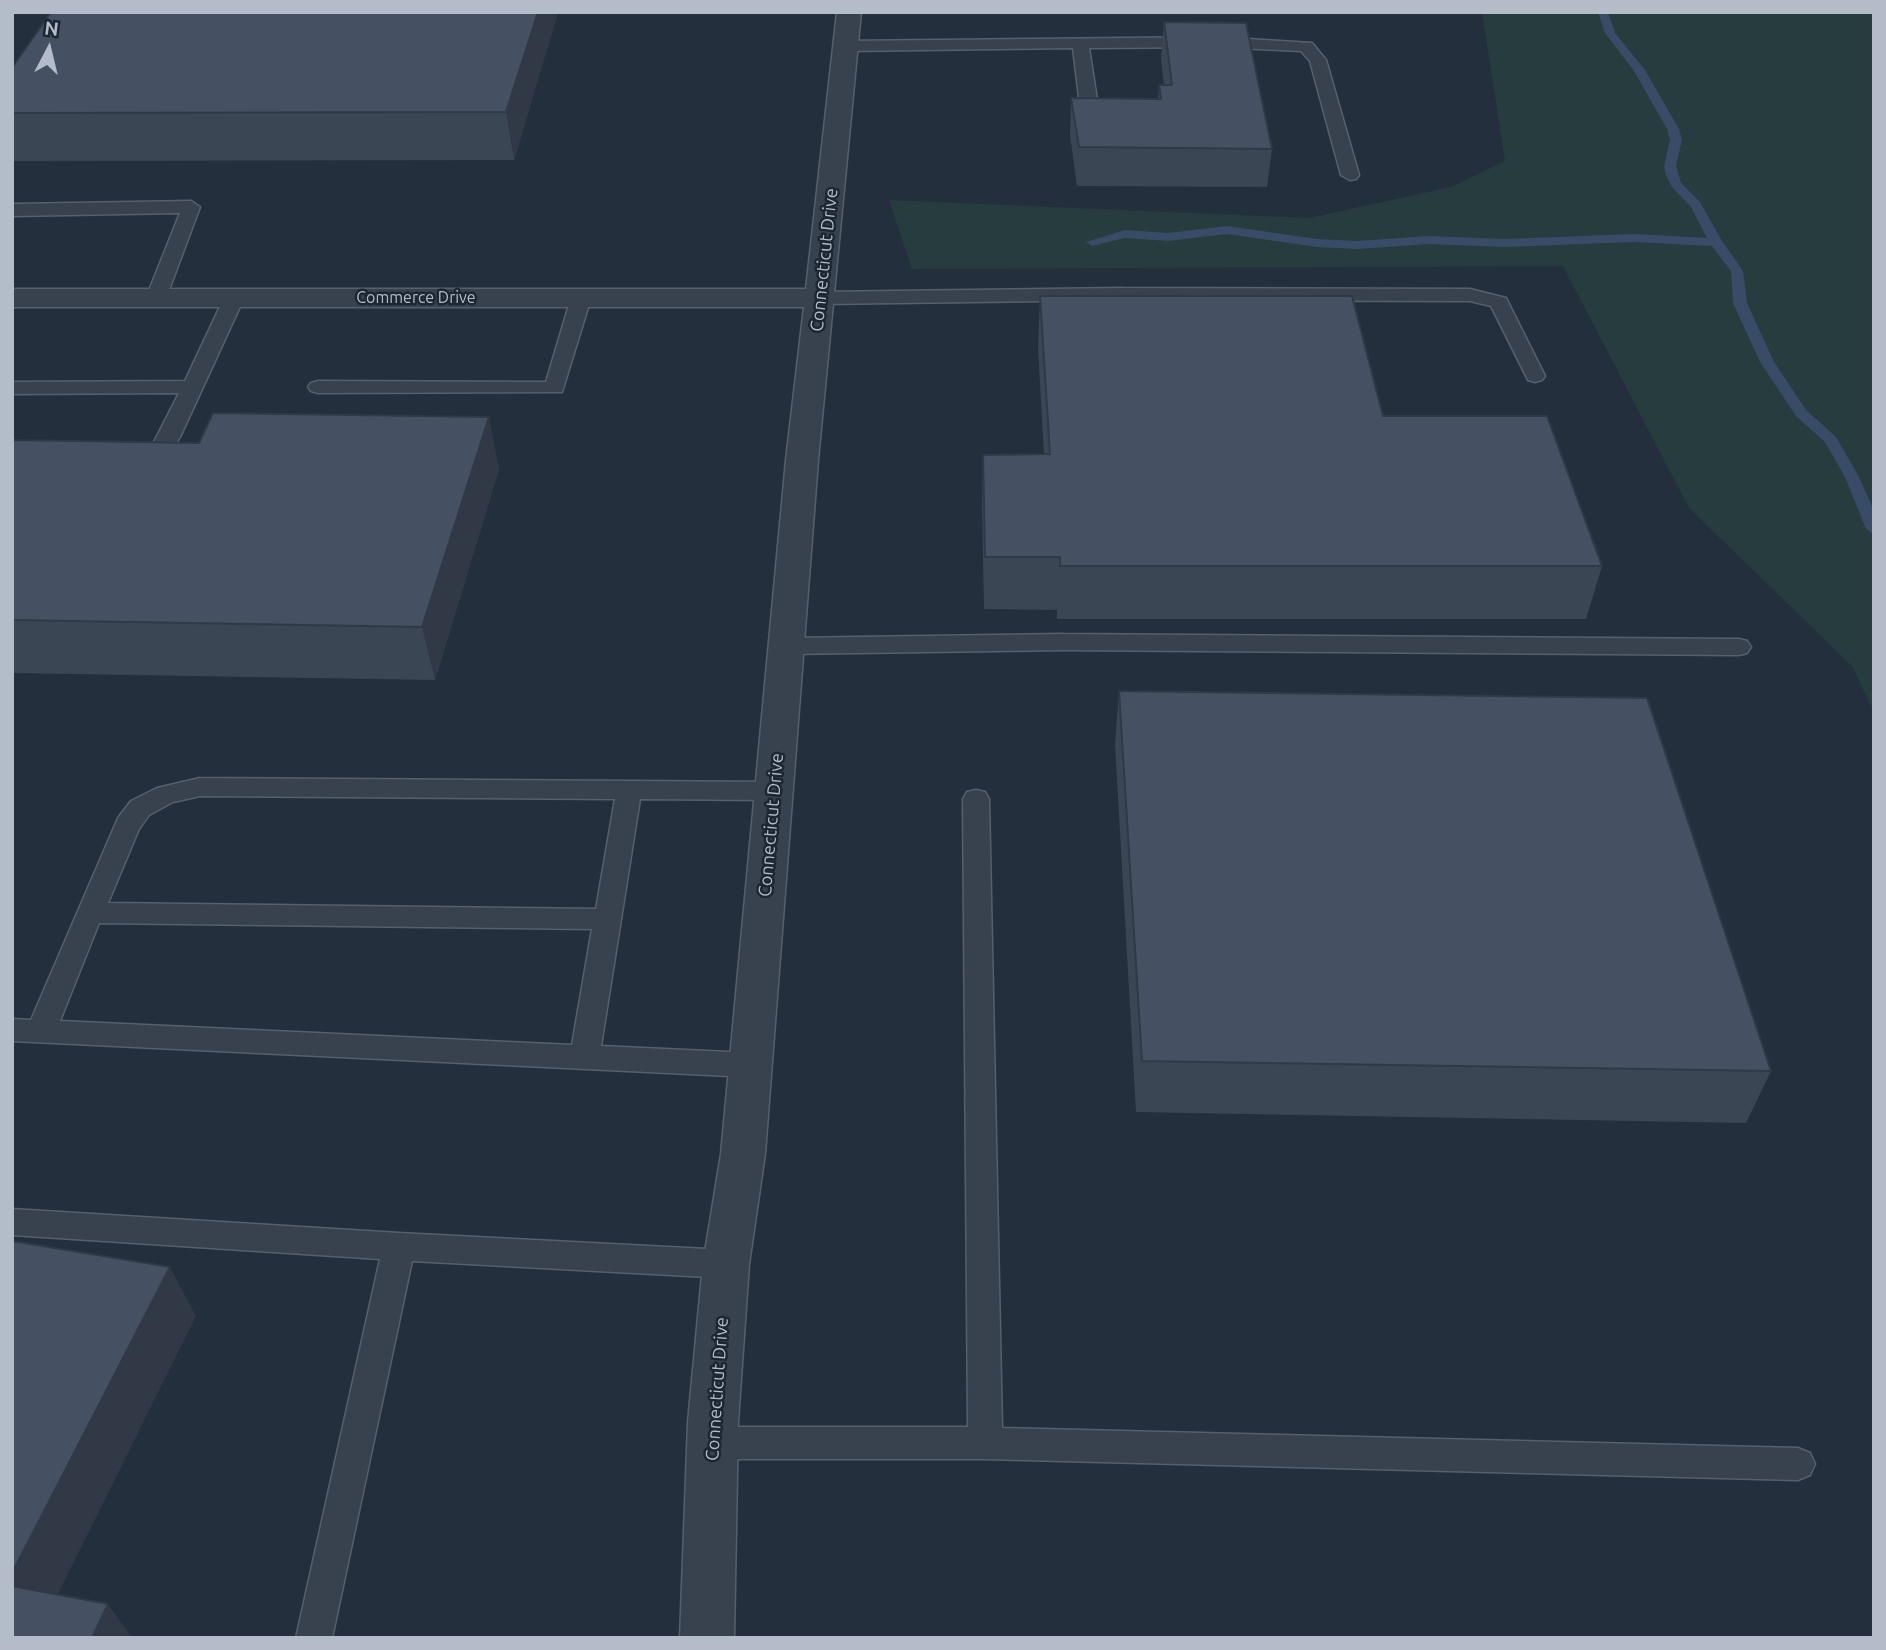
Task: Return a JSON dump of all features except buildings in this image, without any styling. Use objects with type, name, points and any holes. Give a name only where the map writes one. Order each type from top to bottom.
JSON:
[{"type":"street","name":"Connecticut Drive","points":[[707,1638],[713,1443],[726,1264],[743,1154],[802,460],[848,29]]},
{"type":"street","name":"Commerce Drive","points":[[12,298],[820,298]]},
{"type":"lane","points":[[848,29],[1080,43],[1215,42],[1306,46],[1318,60],[1350,176]]},
{"type":"lane","points":[[1080,43],[1089,106]]},
{"type":"lane","points":[[12,210],[191,207],[156,298]]},
{"type":"lane","points":[[820,298],[1123,293],[1470,295],[1499,302],[1535,376]]},
{"type":"lane","points":[[119,461],[162,447],[234,298]]},
{"type":"lane","points":[[318,387],[555,388],[581,298]]},
{"type":"lane","points":[[12,388],[192,387]]},
{"type":"lane","points":[[788,646],[1063,642],[1739,647]]},
{"type":"lane","points":[[41,1031],[127,825],[140,808],[166,794],[200,787],[773,791]]},
{"type":"lane","points":[[586,1056],[629,790]]},
{"type":"lane","points":[[976,799],[985,1443]]},
{"type":"lane","points":[[90,913],[608,919]]},
{"type":"lane","points":[[12,1030],[750,1065]]},
{"type":"lane","points":[[12,1222],[399,1247],[726,1264]]},
{"type":"lane","points":[[314,1638],[399,1247]]},
{"type":"lane","points":[[713,1443],[985,1443],[1798,1464]]},
{"type":"green space","points":[[1482,12],[1874,12],[1874,712],[1852,666],[1689,508],[1563,266],[912,269],[889,200],[1309,218],[1451,187],[1505,161]]},
{"type":"waterway","points":[[1603,12],[1610,33],[1639,70],[1673,129],[1676,140],[1670,166],[1672,175],[1676,184],[1696,205],[1716,242]]},
{"type":"waterway","points":[[1092,242],[1125,234],[1168,237],[1227,230],[1317,243],[1357,245],[1429,240],[1505,243],[1634,238],[1716,242]]},
{"type":"waterway","points":[[1716,242],[1737,271],[1740,303],[1767,362],[1801,413],[1831,440],[1852,477],[1874,529]]}]
